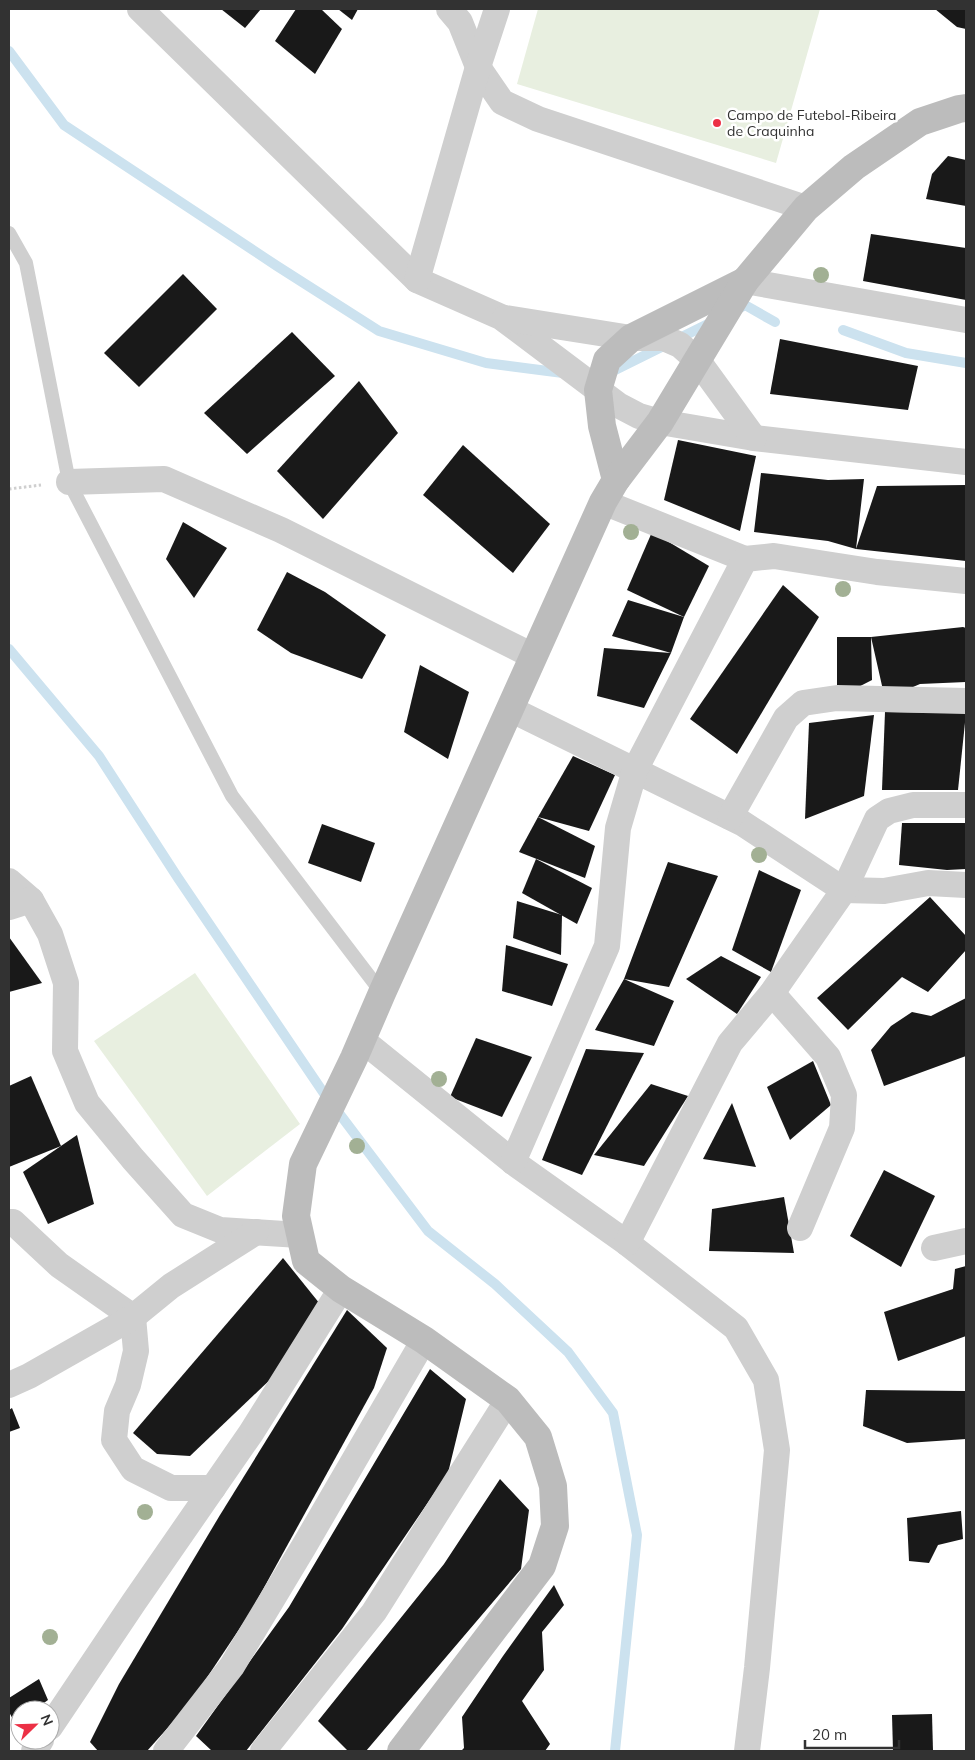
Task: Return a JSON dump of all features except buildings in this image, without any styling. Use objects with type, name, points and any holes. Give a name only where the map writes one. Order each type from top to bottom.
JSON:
[{"type":"street","points":[[140,9],[417,280],[500,317],[625,408],[640,416],[660,422],[754,438],[966,462]]},
{"type":"street","points":[[449,9],[460,22],[478,67],[502,102],[538,119],[806,208]]},
{"type":"street","points":[[417,280],[478,67],[497,9]]},
{"type":"street","points":[[401,1751],[542,1566],[555,1526],[553,1486],[538,1437],[508,1400],[424,1340],[341,1289],[306,1261],[296,1216],[303,1164],[358,1049],[533,656],[609,491],[660,422],[745,281],[806,208],[854,167],[920,122],[966,108]]},
{"type":"street","points":[[609,491],[598,390],[607,360],[631,338],[745,281],[966,320]]},
{"type":"street","points":[[500,317],[631,338],[664,338],[680,345],[698,361],[754,438]]},
{"type":"street","points":[[69,482],[164,478],[281,530],[533,656]]},
{"type":"street","points":[[609,491],[745,558],[774,556],[877,572],[966,581]]},
{"type":"street","points":[[513,1162],[607,946],[618,828],[635,770],[745,558]]},
{"type":"street","points":[[730,817],[786,718],[803,703],[837,698],[966,701]]},
{"type":"street","points":[[510,709],[730,817],[844,890],[884,891],[928,883],[966,885]]},
{"type":"street","points":[[627,1242],[730,1044],[772,993],[844,890],[877,819],[889,811],[913,805],[966,805]]},
{"type":"street","points":[[9,881],[20,904],[50,934],[66,983],[65,1051],[87,1103],[133,1159],[184,1215],[220,1230],[300,1235]]},
{"type":"street","points":[[772,993],[828,1057],[844,1095],[842,1128],[800,1228]]},
{"type":"street","points":[[358,1049],[627,1242],[736,1328],[766,1380],[777,1450],[758,1658],[747,1751]]},
{"type":"street","points":[[9,1222],[13,1222],[59,1266],[134,1318]]},
{"type":"street","points":[[9,1385],[29,1376],[134,1318],[170,1286],[256,1232]]},
{"type":"street","points":[[934,1248],[966,1242]]},
{"type":"street","points":[[60,1712],[252,1433],[341,1289]]},
{"type":"street","points":[[134,1318],[136,1351],[128,1385],[117,1411],[114,1440],[133,1469],[172,1488],[213,1488]]},
{"type":"street","points":[[166,1751],[232,1666],[308,1540],[424,1340]]},
{"type":"street","points":[[263,1751],[374,1612],[508,1400]]},
{"type":"lane","points":[[9,232],[26,263],[69,482],[232,796],[382,993]]},
{"type":"green space","name":"Campo de Futebol-Ribeira de Craquinha","points":[[538,9],[820,9],[776,163],[517,84]]},
{"type":"green space","points":[[195,973],[300,1124],[207,1196],[94,1041]]},
{"type":"waterway","points":[[9,51],[64,125],[379,331],[486,363],[563,373]]},
{"type":"waterway","points":[[734,311],[745,305],[775,322]]},
{"type":"waterway","points":[[609,373],[712,322]]},
{"type":"waterway","points":[[843,330],[906,353],[966,363]]},
{"type":"waterway","points":[[9,649],[99,756],[178,878],[323,1092],[428,1231],[495,1284],[568,1352],[613,1413],[637,1535],[615,1751]]},
{"type":"place","name":"Campo de Futebol-Ribeira de Craquinha","points":[[717,123]]}]
